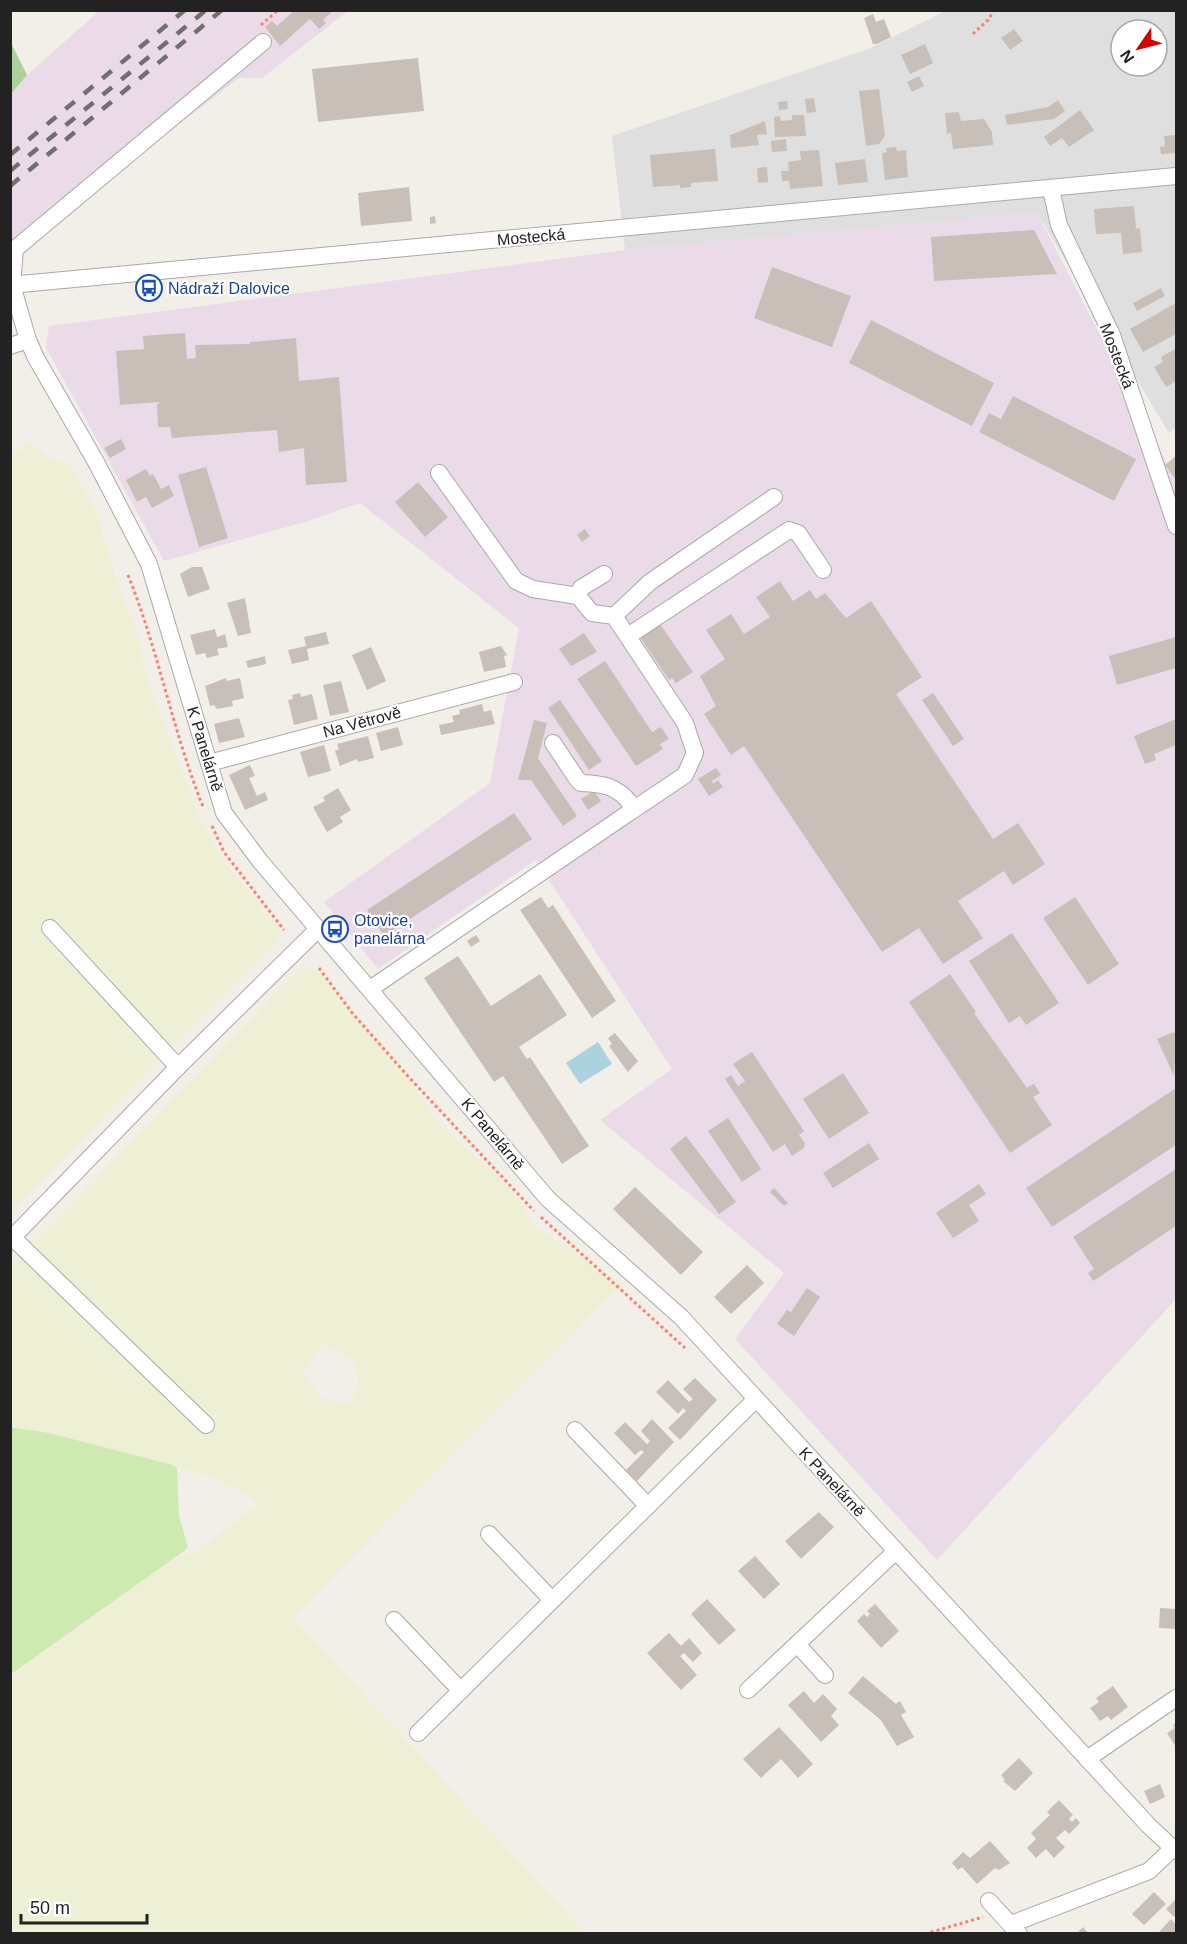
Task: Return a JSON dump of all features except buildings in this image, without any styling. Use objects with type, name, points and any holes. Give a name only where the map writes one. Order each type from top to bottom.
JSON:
[{"type":"street","points":[[11,285],[15,249],[263,42]]},
{"type":"street","name":"Mostecká","points":[[11,285],[1176,176]]},
{"type":"street","name":"Mostecká","points":[[1051,189],[1059,225],[1112,335],[1176,526]]},
{"type":"street","name":"K Panelárně","points":[[11,285],[28,340],[149,564],[225,813],[260,861],[548,1199],[681,1317],[1087,1759],[1175,1850]]},
{"type":"street","points":[[10,346],[28,340]]},
{"type":"street","points":[[370,989],[685,775],[695,753],[685,723],[614,616],[592,613],[578,596],[533,589],[516,580],[439,473]]},
{"type":"street","points":[[614,616],[650,582],[774,497]]},
{"type":"street","points":[[627,636],[789,530],[798,533],[823,570]]},
{"type":"street","points":[[578,596],[581,588],[604,574]]},
{"type":"street","name":"Na Větrově","points":[[209,763],[514,682]]},
{"type":"street","points":[[553,744],[581,783],[595,782],[616,790],[631,804],[630,812]]},
{"type":"street","points":[[50,928],[178,1067]]},
{"type":"street","points":[[206,1425],[12,1239],[178,1067],[318,929]]},
{"type":"street","points":[[418,1733],[756,1399]]},
{"type":"street","points":[[575,1430],[648,1506]]},
{"type":"street","points":[[489,1534],[552,1600]]},
{"type":"street","points":[[748,1690],[896,1551]]},
{"type":"street","points":[[394,1620],[460,1691]]},
{"type":"street","points":[[797,1644],[825,1675]]},
{"type":"street","points":[[1087,1759],[1176,1698]]},
{"type":"street","points":[[1005,1918],[1149,1871],[1175,1850]]},
{"type":"path","points":[[973,34],[988,21],[994,10]]},
{"type":"path","points":[[925,1934],[1005,1918]]},
{"type":"shaded area","points":[[99,11],[348,11],[262,78],[239,78],[11,254],[11,94],[27,75]]},
{"type":"shaded area","points":[[946,11],[1176,11],[1176,428],[1169,433],[1037,213],[625,250],[612,136],[868,49]]},
{"type":"shaded area","points":[[1037,213],[1176,481],[1176,1299],[937,1560],[735,1339],[784,1273],[600,1120],[672,1069],[536,860],[378,969],[324,902],[490,783],[519,628],[360,503],[305,522],[164,561],[46,348],[49,326],[625,250]]},
{"type":"green space","points":[[10,41],[27,75],[11,94],[10,94]]},
{"type":"green space","points":[[30,442],[47,457],[69,463],[95,509],[121,594],[135,626],[148,682],[200,818],[219,855],[280,930],[276,943],[11,1212],[10,457]]},
{"type":"green space","points":[[302,966],[316,969],[405,1073],[438,1122],[515,1193],[533,1225],[622,1284],[293,1618],[585,1933],[11,1933],[10,1674],[144,1578],[176,1558],[194,1552],[255,1508],[257,1503],[248,1495],[209,1476],[49,1433],[11,1426],[11,1266]],"holes":[[[323,1343],[354,1360],[359,1378],[355,1396],[345,1404],[322,1398],[302,1372]]]},
{"type":"green space","points":[[11,1427],[49,1433],[173,1465],[177,1468],[179,1515],[188,1548],[11,1674]]},
{"type":"water","points":[[598,1042],[612,1064],[580,1084],[566,1063]]},
{"type":"railway","points":[[10,155],[185,10]]},
{"type":"railway","points":[[10,171],[206,10]]},
{"type":"railway","points":[[10,186],[222,10]]},
{"type":"place","name":"Nádraží Dalovice","points":[[149,288]]},
{"type":"place","name":"Otovice, panelárna","points":[[335,929]]}]
